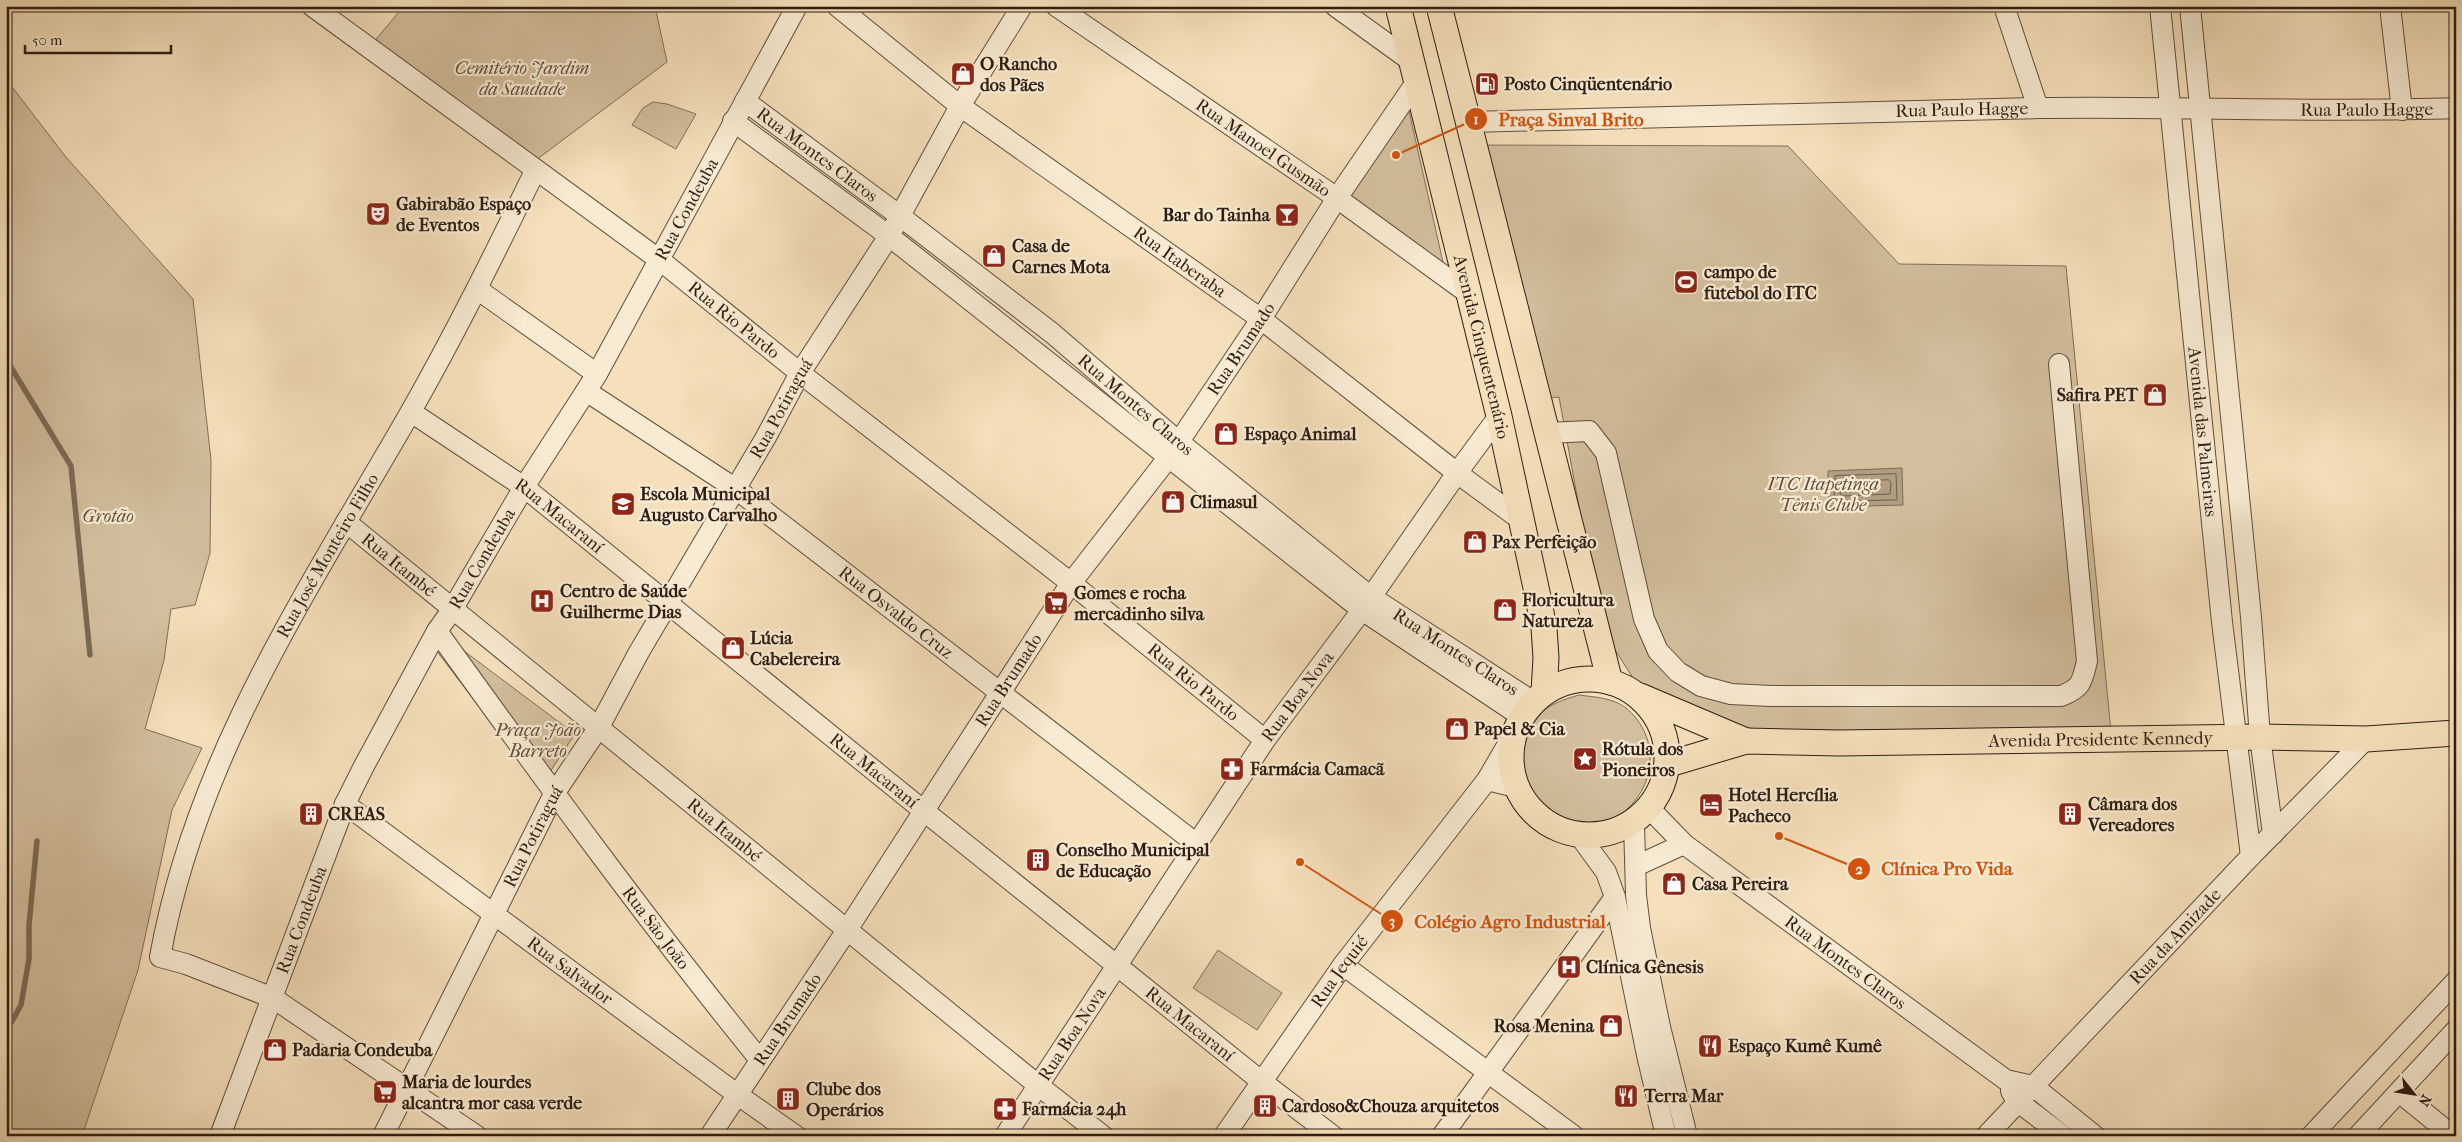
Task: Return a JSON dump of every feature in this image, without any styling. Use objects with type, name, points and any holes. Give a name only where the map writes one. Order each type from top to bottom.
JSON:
[{"type":"main road","name":"Avenida Cinquentenário","points":[[1398,6],[1499,416],[1544,628],[1546,658],[1527,712]]},
{"type":"main road","points":[[1439,6],[1610,682]]},
{"type":"main road","points":[[1592,679],[1610,682],[1633,692],[1650,708],[1661,726],[1667,743],[1669,764],[1664,784],[1642,816],[1602,835],[1579,835],[1544,819],[1530,806],[1516,787],[1510,762],[1527,712],[1567,682],[1592,679]]},
{"type":"main road","name":"Avenida Presidente Kennedy","points":[[1633,692],[1746,741]]},
{"type":"main road","name":"Avenida Presidente Kennedy","points":[[1669,764],[1746,741],[1840,743],[2248,737],[2366,739],[2456,733]]},
{"type":"street","name":"Rua Rio Pardo","points":[[312,6],[534,171],[660,261],[800,373],[1071,583],[1265,740]]},
{"type":"street","name":"Rua Condeuba","points":[[220,1136],[345,804],[364,766],[437,631],[452,610],[524,487],[597,374],[797,6]]},
{"type":"street","name":"Rua Itaberaba","points":[[837,6],[960,106],[1261,319],[1456,473],[1521,520]]},
{"type":"street","name":"Rua Potiraguá","points":[[384,1136],[554,794],[599,727],[668,604],[736,489],[800,373],[889,236],[960,106],[1022,6]]},
{"type":"street","name":"Rua Manoel Gusmão","points":[[1056,6],[1337,198],[1469,294]]},
{"type":"street","points":[[1336,6],[1414,71]]},
{"type":"street","points":[[2004,6],[2038,108]]},
{"type":"street","name":"Avenida das Palmeiras","points":[[2160,6],[2170,109],[2248,737],[2273,834]]},
{"type":"street","name":"Avenida das Palmeiras","points":[[2190,6],[2251,617],[2248,737],[2251,856]]},
{"type":"street","points":[[2390,6],[2402,110]]},
{"type":"street","name":"Rua Brumado","points":[[710,1136],[847,930],[1071,583],[1174,450],[1261,319],[1414,71]]},
{"type":"street","name":"Rua Montes Claros","points":[[745,101],[900,216],[1052,334],[1174,450]]},
{"type":"street","name":"Rua Paulo Hagge","points":[[1468,122],[2038,108],[2170,109],[2199,107],[2402,110],[2456,108]]},
{"type":"street","name":"Rua Montes Claros","points":[[733,121],[1174,450],[1366,604],[1527,712]]},
{"type":"street","name":"Rua José Monteiro Filho","points":[[273,998],[186,964],[160,956],[167,916],[200,807],[250,694],[346,522],[411,412],[477,289],[534,171]]},
{"type":"street","points":[[477,289],[597,374]]},
{"type":"street","points":[[1547,433],[1589,431],[1606,453],[1644,619],[1658,651],[1678,672],[1701,686],[1731,694],[1771,696],[2061,696],[2076,690],[2082,682],[2087,661],[2059,364]]},
{"type":"street","name":"Rua Osvaldo Cruz","points":[[586,391],[736,489],[1198,845]]},
{"type":"street","name":"Rua Macaraní","points":[[411,412],[524,487],[924,811],[1118,964],[1261,1081],[1333,1136]]},
{"type":"street","name":"Rua Boa Nova","points":[[1005,1136],[1198,845],[1265,740],[1366,604],[1456,473],[1499,416]]},
{"type":"street","name":"Rua Itambé","points":[[346,522],[452,610],[1103,1136]]},
{"type":"street","points":[[437,631],[554,794]]},
{"type":"street","name":"Rua Jequié","points":[[1224,1136],[1343,965],[1487,780],[1527,712]]},
{"type":"street","name":"Rua da Amizade","points":[[1986,1136],[2017,1101],[2251,856],[2366,739]]},
{"type":"street","points":[[1487,780],[1516,787]]},
{"type":"street","name":"Rua São João","points":[[554,794],[694,979],[760,1060]]},
{"type":"street","name":"Rua Salvador","points":[[345,804],[494,916],[796,1136]]},
{"type":"street","name":"Rua Montes Claros","points":[[1642,816],[1684,844],[2006,1080],[2033,1086],[2095,1136]]},
{"type":"street","points":[[1642,816],[1636,866],[1636,895],[1640,928],[1660,1027],[1687,1136]]},
{"type":"street","points":[[1579,835],[1606,872],[1615,897],[1647,1055],[1666,1136]]},
{"type":"street","points":[[1636,866],[1684,844]]},
{"type":"street","points":[[1442,1136],[1615,897]]},
{"type":"street","points":[[1343,965],[1574,1136]]},
{"type":"street","points":[[2311,1136],[2456,981]]},
{"type":"street","points":[[273,998],[477,1136]]},
{"type":"street","points":[[2358,1136],[2456,1030]]},
{"type":"street","name":"Rua Montes Claros","points":[[2006,1080],[2017,1101],[2063,1136]]},
{"type":"street","points":[[2399,1092],[2453,1136]]},
{"type":"green space","name":"Cemitério Jardim da Saudade","points":[[404,6],[655,6],[667,62],[528,166],[367,50]]},
{"type":"green space","name":"Grotão","points":[[6,79],[65,156],[193,299],[211,460],[210,553],[195,605],[171,609],[164,660],[145,729],[202,748],[172,810],[138,970],[82,1136],[6,1136]]},
{"type":"green space","points":[[653,102],[667,104],[696,114],[676,149],[632,125],[643,108]]},
{"type":"green space","points":[[1407,102],[1449,289],[1339,208]]},
{"type":"green space","name":"ITC Itapetinga Tênis Clube","points":[[1471,145],[1788,146],[1899,264],[2066,266],[2111,732],[1736,738],[1642,692],[1601,628],[1559,397],[1531,400]]},
{"type":"green space","name":"Praça João Barreto","points":[[440,633],[575,734],[540,787],[433,646]]},
{"type":"green space","name":"Rótula dos Pioneiros","points":[[1579,695],[1610,700],[1626,708],[1638,720],[1649,748],[1650,763],[1647,778],[1641,792],[1620,815],[1603,824],[1592,827],[1569,821],[1536,798],[1528,789],[1523,779],[1521,767],[1521,755],[1528,732],[1541,713],[1554,704]]},
{"type":"green space","points":[[1218,950],[1282,993],[1257,1030],[1193,988]]},
{"type":"water","points":[[1902,468],[1903,505],[1829,507],[1828,471]]},
{"type":"waterway","points":[[6,359],[71,466],[90,655]]},
{"type":"waterway","points":[[6,1032],[21,1005],[29,959],[29,925],[37,841]]},
{"type":"place","name":"O Rancho dos Pães","points":[[963,74]]},
{"type":"place","name":"Posto Cinqüentenário","points":[[1487,84]]},
{"type":"place","name":"Praça Sinval Brito","points":[[1396,155]]},
{"type":"place","name":"Gabirabão Espaço de Eventos","points":[[378,214]]},
{"type":"place","name":"Bar do Tainha","points":[[1287,215]]},
{"type":"place","name":"Casa de Carnes Mota","points":[[994,256]]},
{"type":"place","name":"campo de futebol do ITC","points":[[1686,282]]},
{"type":"place","name":"Safira PET","points":[[2155,395]]},
{"type":"place","name":"Espaço Animal","points":[[1226,434]]},
{"type":"place","name":"Climasul","points":[[1173,502]]},
{"type":"place","name":"Escola Municipal Augusto Carvalho","points":[[623,504]]},
{"type":"place","name":"Pax Perfeição","points":[[1475,542]]},
{"type":"place","name":"Centro de Saúde Guilherme Dias","points":[[542,601]]},
{"type":"place","name":"Gomes e rocha mercadinho silva","points":[[1056,603]]},
{"type":"place","name":"Floricultura Natureza","points":[[1505,610]]},
{"type":"place","name":"Lúcia Cabelereira","points":[[733,648]]},
{"type":"place","name":"Papel & Cia","points":[[1457,729]]},
{"type":"place","name":"Rótula dos Pioneiros","points":[[1585,759]]},
{"type":"place","name":"Farmácia Camacã","points":[[1232,769]]},
{"type":"place","name":"Hotel Hercília Pacheco","points":[[1711,805]]},
{"type":"place","name":"CREAS","points":[[311,814]]},
{"type":"place","name":"Câmara dos Vereadores","points":[[2070,814]]},
{"type":"place","name":"Clínica Pro Vida","points":[[1779,836]]},
{"type":"place","name":"Conselho Municipal de Educação","points":[[1038,860]]},
{"type":"place","name":"Colégio Agro Industrial","points":[[1300,862]]},
{"type":"place","name":"Casa Pereira","points":[[1674,884]]},
{"type":"place","name":"Clínica Gênesis","points":[[1569,967]]},
{"type":"place","name":"Rosa Menina","points":[[1611,1026]]},
{"type":"place","name":"Espaço Kumê Kumê","points":[[1710,1046]]},
{"type":"place","name":"Padaria Condeuba","points":[[275,1050]]},
{"type":"place","name":"Maria de lourdes alcantra mor casa verde","points":[[385,1092]]},
{"type":"place","name":"Terra Mar","points":[[1626,1096]]},
{"type":"place","name":"Clube dos Operários","points":[[788,1099]]},
{"type":"place","name":"Cardoso&Chouza arquitetos","points":[[1265,1106]]},
{"type":"place","name":"Farmácia 24h","points":[[1005,1109]]}]
